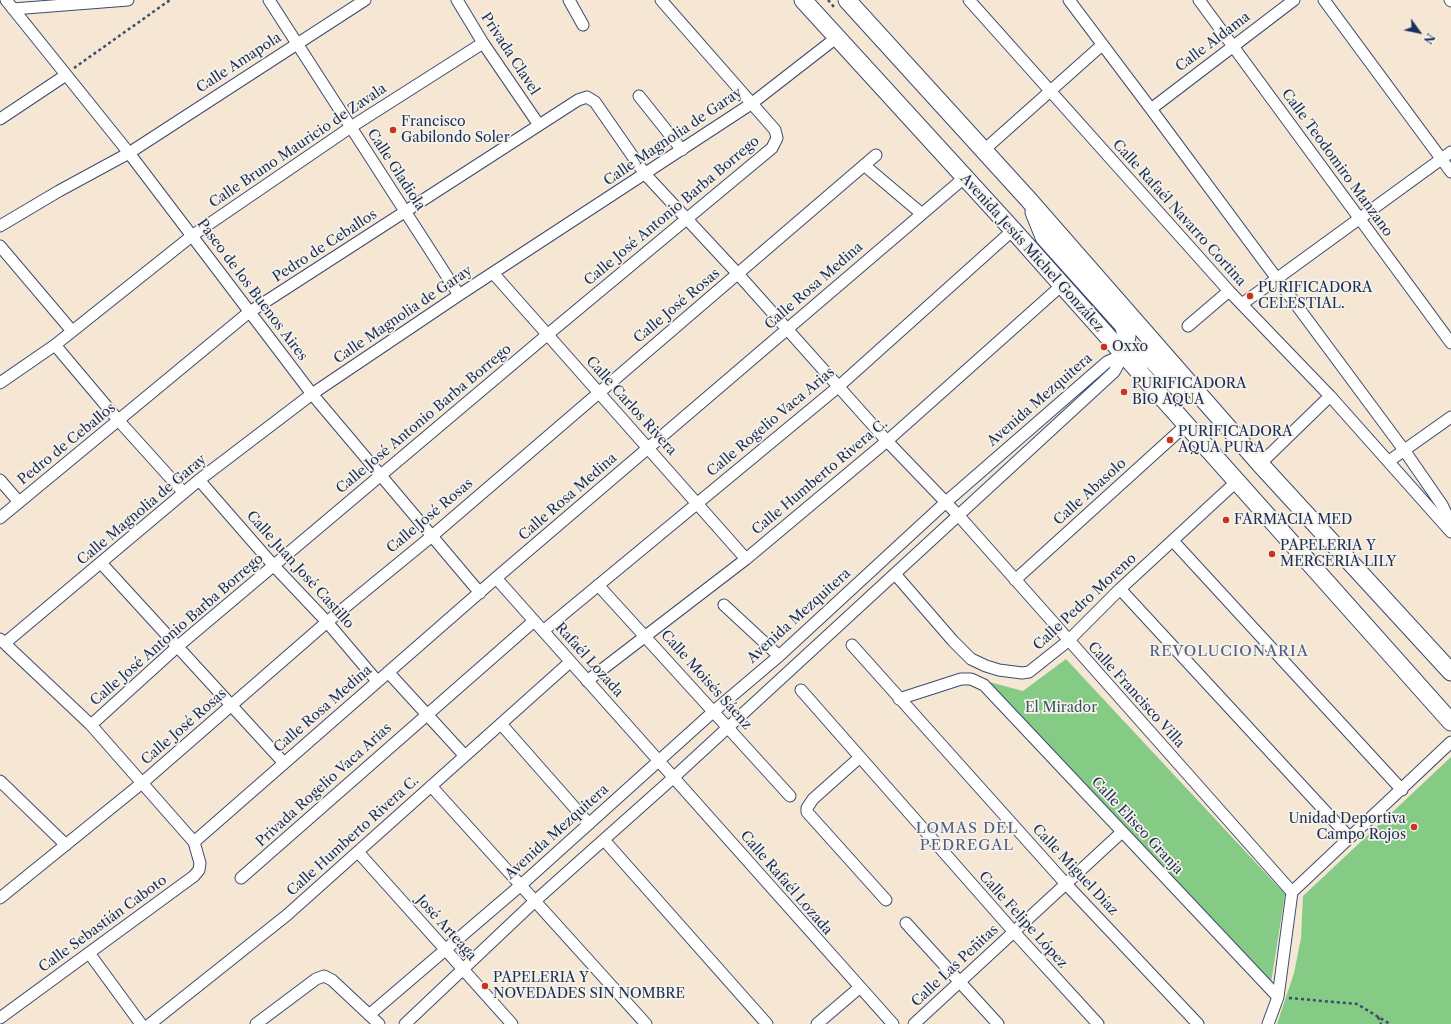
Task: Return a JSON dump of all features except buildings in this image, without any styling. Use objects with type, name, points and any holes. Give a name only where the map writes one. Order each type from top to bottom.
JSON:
[{"type":"main road","name":"Avenida Jesús Michel González","points":[[803,0],[836,38],[1013,230],[1451,722]]},
{"type":"main road","points":[[847,0],[1028,199],[1260,464],[1451,672]]},
{"type":"main road","points":[[1028,199],[1044,237],[1123,325],[1127,336],[1124,354],[1139,353],[1153,361],[1227,441],[1260,464]]},
{"type":"street","name":"Paseo de los Buenos Aires","points":[[6,0],[129,153],[192,235],[248,313],[312,394],[480,593]]},
{"type":"street","points":[[13,9],[128,0]]},
{"type":"street","name":"Calle Gladiola","points":[[269,0],[459,295]]},
{"type":"street","name":"Calle Amapola","points":[[0,226],[59,191],[129,153],[365,0]]},
{"type":"street","name":"Privada Clavel","points":[[457,0],[483,42],[539,125]]},
{"type":"street","points":[[569,0],[583,25]]},
{"type":"street","points":[[661,0],[751,104]]},
{"type":"street","name":"Calle Rafaél Navarro Cortina","points":[[969,0],[1229,291],[1330,396],[1451,532]]},
{"type":"street","points":[[1069,0],[1404,450],[1442,504],[1451,523]]},
{"type":"street","name":"Calle Teodomiro Manzano","points":[[1199,0],[1451,344]]},
{"type":"street","name":"Calle Aldama","points":[[1151,109],[1294,0]]},
{"type":"street","points":[[1324,0],[1451,172]]},
{"type":"street","name":"Calle Magnolia de Garay","points":[[2,641],[101,563],[199,480],[312,394],[459,295],[751,104],[836,38]]},
{"type":"street","name":"Calle Bruno Mauricio de Zavala","points":[[0,383],[55,346],[192,235],[351,127],[483,42]]},
{"type":"street","points":[[984,150],[1102,45]]},
{"type":"street","points":[[0,119],[66,75]]},
{"type":"street","points":[[639,96],[682,150]]},
{"type":"street","name":"Pedro de Ceballos","points":[[0,518],[248,313],[578,100],[588,97]]},
{"type":"street","name":"Calle Francisco Villa","points":[[588,97],[595,102],[645,174],[738,274],[887,441],[959,516],[1068,641],[1292,892]]},
{"type":"street","name":"Calle José Antonio Barba Borrego","points":[[91,725],[177,647],[547,335],[772,148],[777,138],[775,130],[751,104]]},
{"type":"street","points":[[1242,304],[1451,152]]},
{"type":"street","name":"Calle José Rosas","points":[[0,898],[142,783],[327,622],[432,536],[876,155]]},
{"type":"street","points":[[864,165],[922,214]]},
{"type":"street","name":"Calle Rosa Medina","points":[[194,842],[496,578],[964,178]]},
{"type":"street","name":"Calle Rogelio Vaca Arias","points":[[543,631],[838,387],[1013,230]]},
{"type":"street","points":[[0,246],[72,331]]},
{"type":"street","name":"Calle Carlos Rivera","points":[[493,273],[746,559]]},
{"type":"street","name":"Calle Humberto Rivera C.","points":[[587,681],[746,559],[887,441],[1062,285]]},
{"type":"street","points":[[1188,326],[1229,291]]},
{"type":"street","points":[[55,346],[119,421],[184,493]]},
{"type":"street","name":"Avenida Mezquitera","points":[[369,1015],[520,885],[714,711],[779,656],[946,502],[1107,362],[1124,354]]},
{"type":"street","name":"Avenida Mezquitera","points":[[405,1024],[535,901],[674,778],[1114,372],[1124,354]]},
{"type":"street","points":[[1260,464],[1330,396]]},
{"type":"street","points":[[1389,461],[1451,417]]},
{"type":"street","name":"Calle Abasolo","points":[[1015,580],[1186,425]]},
{"type":"street","points":[[0,480],[19,502]]},
{"type":"street","name":"Calle Juan José Castillo","points":[[199,480],[274,566],[327,622],[377,681]]},
{"type":"street","name":"Calle Pedro Moreno","points":[[895,574],[952,641],[971,659],[986,666],[1013,672],[1029,672],[1068,641],[1120,589],[1236,482]]},
{"type":"street","points":[[1173,541],[1402,790]]},
{"type":"street","points":[[101,563],[284,763]]},
{"type":"street","name":"Rafaél Lozada","points":[[496,578],[658,761]]},
{"type":"street","name":"Calle Moisés Sáenz","points":[[598,585],[790,796]]},
{"type":"street","points":[[1120,589],[1349,837]]},
{"type":"street","points":[[724,605],[779,656]]},
{"type":"street","points":[[427,714],[534,621]]},
{"type":"street","points":[[2,641],[91,725],[194,842]]},
{"type":"street","name":"Calle Miguel Díaz","points":[[852,645],[1066,884],[1198,1024]]},
{"type":"street","name":"Calle Humberto Rivera C.","points":[[150,1024],[287,915],[570,662]]},
{"type":"street","points":[[388,672],[465,756]]},
{"type":"street","name":"Calle Eliseo Granja","points":[[899,699],[961,679],[971,679],[984,685],[1278,997]]},
{"type":"street","name":"Calle Felipe López","points":[[801,690],[859,758],[1098,1024]]},
{"type":"street","name":"Privada Rogelio Vaca Arias","points":[[241,878],[427,714]]},
{"type":"street","points":[[501,724],[589,824]]},
{"type":"street","points":[[1268,1024],[1278,997],[1292,892],[1349,837],[1402,790],[1451,742]]},
{"type":"street","points":[[859,758],[813,799],[807,808],[809,816],[886,900]]},
{"type":"street","name":"Calle Rafaél Lozada","points":[[658,761],[859,988],[893,1024]]},
{"type":"street","points":[[0,781],[66,845]]},
{"type":"street","points":[[431,786],[646,1024]]},
{"type":"street","name":"Calle Las Peñitas","points":[[914,1024],[1122,832]]},
{"type":"street","points":[[604,840],[767,1024]]},
{"type":"street","name":"Calle Sebastián Caboto","points":[[0,1018],[196,873],[200,863],[194,842]]},
{"type":"street","name":"José Arteaga","points":[[358,852],[512,1024]]},
{"type":"street","points":[[906,923],[998,1024]]},
{"type":"street","points":[[89,953],[141,1024]]},
{"type":"street","points":[[256,1024],[316,979],[324,976],[332,980],[379,1024]]},
{"type":"street","points":[[817,1024],[859,988]]},
{"type":"path","points":[[66,75],[170,0]]},
{"type":"path","points":[[1278,997],[1357,1004],[1390,1024]]},
{"type":"path","points":[[1378,1017],[1381,1024]]},
{"type":"green space","name":"El Mirador","points":[[1066,659],[1285,894],[1271,983],[982,680],[1023,691]]},
{"type":"green space","name":"Unidad Deportiva Campo Rojos","points":[[1451,757],[1451,1024],[1277,1024],[1294,973],[1301,938],[1303,896]]},
{"type":"place","name":"Francisco Gabilondo Soler","points":[[393,130]]},
{"type":"place","name":"PURIFICADORA CELESTIAL.","points":[[1250,296]]},
{"type":"place","name":"Oxxo","points":[[1104,347]]},
{"type":"place","name":"PURIFICADORA BIO AQUA","points":[[1124,392]]},
{"type":"place","name":"PURIFICADORA AQUA PURA","points":[[1170,440]]},
{"type":"place","name":"FARMACIA MED","points":[[1226,520]]},
{"type":"place","name":"PAPELERIA Y MERCERIA LILY","points":[[1272,554]]},
{"type":"place","name":"Unidad Deportiva Campo Rojos","points":[[1414,827]]},
{"type":"place","name":"PAPELERIA Y NOVEDADES SIN NOMBRE","points":[[485,986]]},
{"type":"district","name":"REVOLUCIONARIA","points":[[1229,652]]},
{"type":"district","name":"LOMAS DEL PEDREGAL","points":[[967,838]]}]
